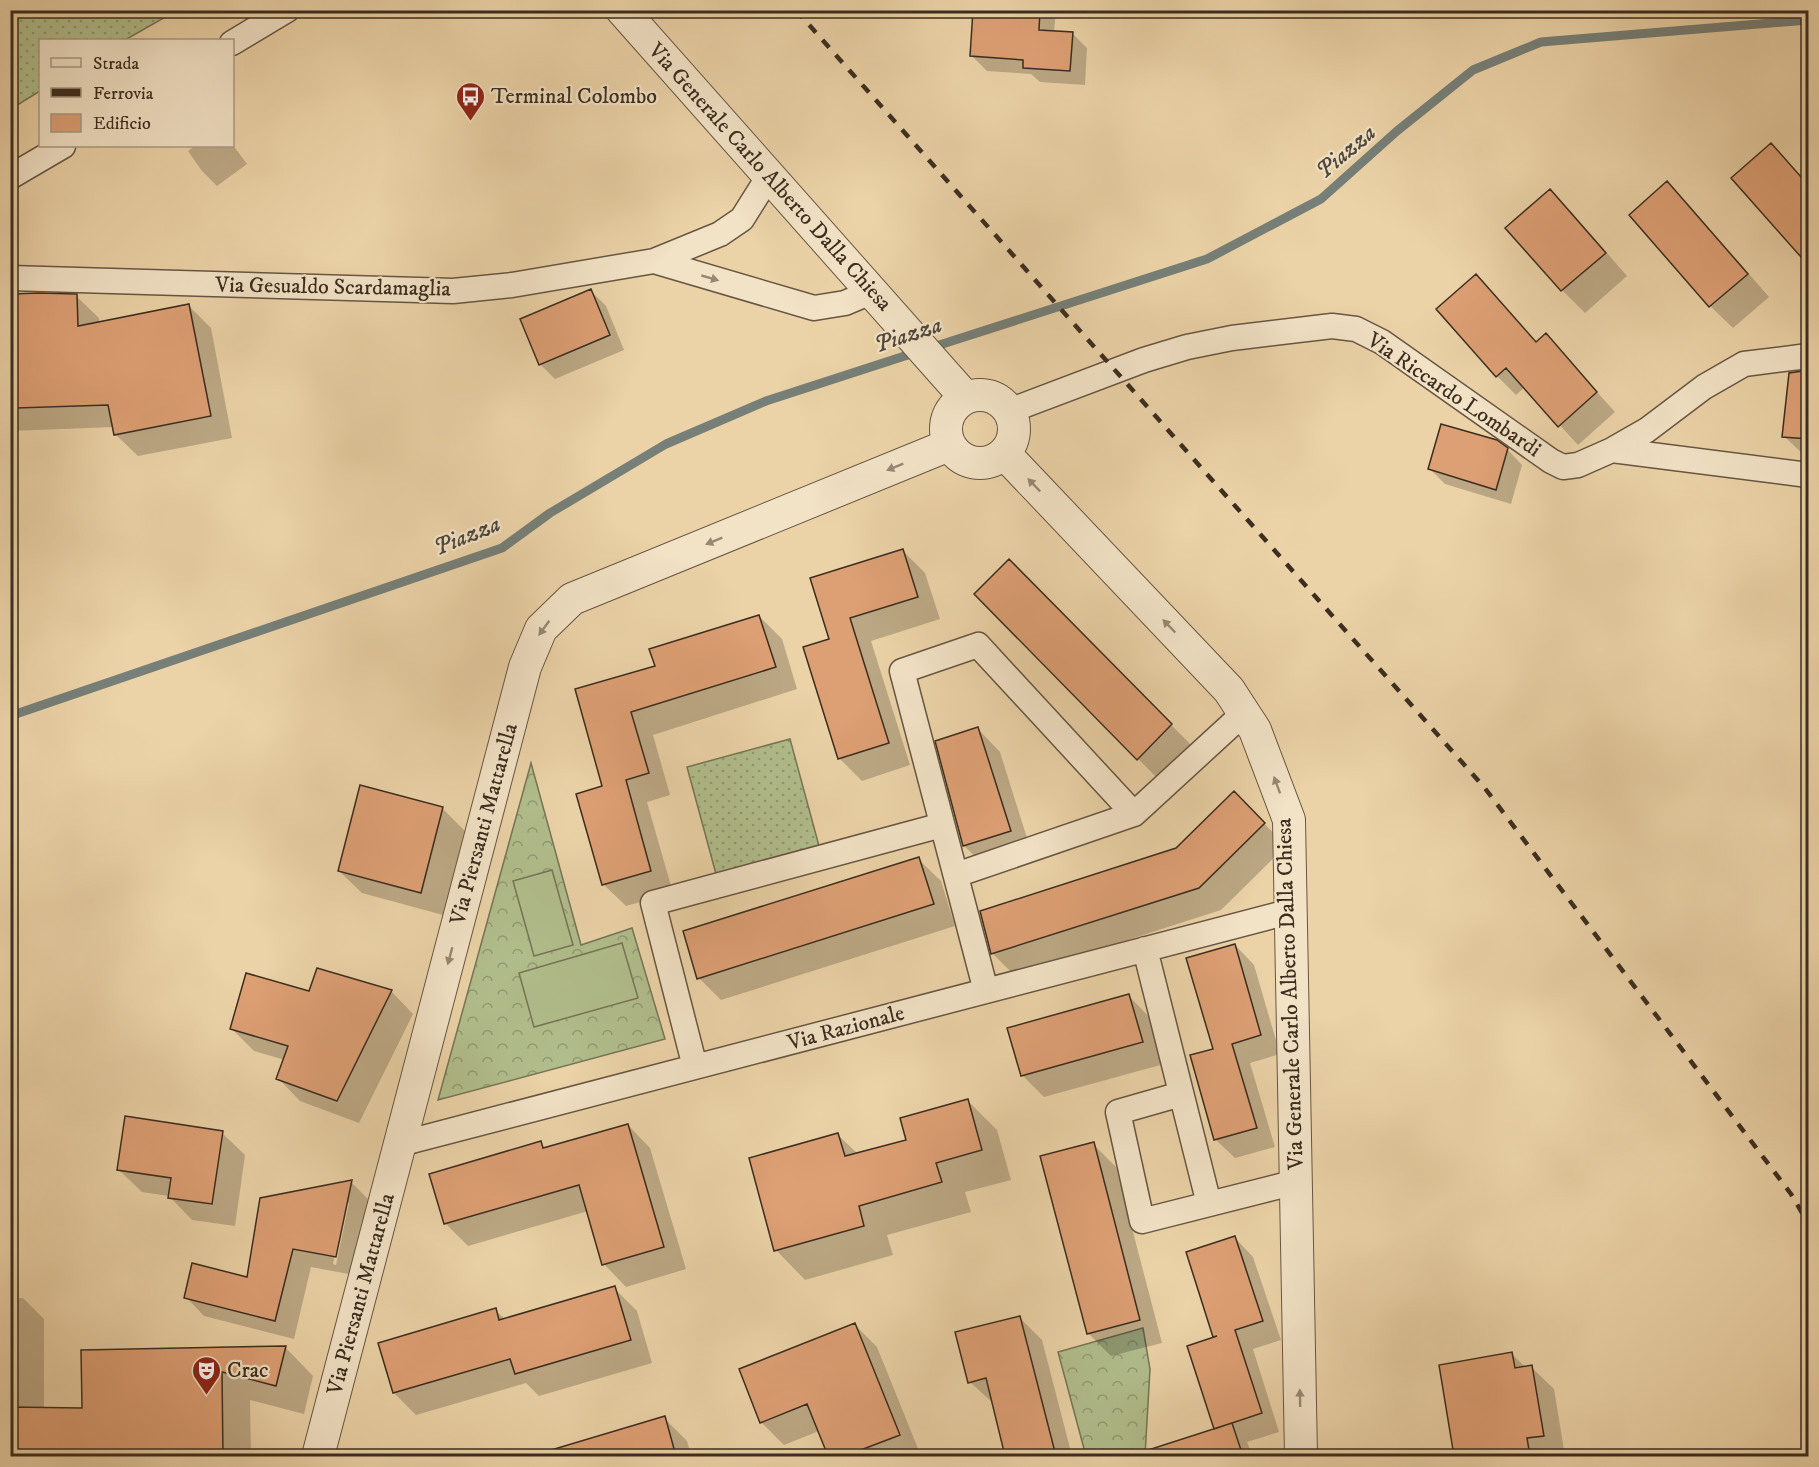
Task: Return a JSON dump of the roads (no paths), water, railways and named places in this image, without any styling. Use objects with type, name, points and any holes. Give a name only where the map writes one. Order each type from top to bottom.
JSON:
[{"type":"street","points":[[234,41],[287,10]]},
{"type":"street","name":"Via Generale Carlo Alberto Dalla Chiesa","points":[[622,10],[966,398]]},
{"type":"street","points":[[10,177],[61,147]]},
{"type":"street","name":"Via Gesualdo Scardamaglia","points":[[10,278],[453,291],[512,285],[654,261],[720,234],[742,219],[769,176]]},
{"type":"street","name":"Via Gesualdo Scardamaglia","points":[[654,261],[814,308],[845,303],[871,292]]},
{"type":"street","name":"Via Riccardo Lombardi","points":[[1009,411],[1144,360],[1187,347],[1232,338],[1332,326],[1356,329],[1383,342],[1551,461],[1563,467],[1578,465],[1612,450],[1647,430],[1704,387],[1744,364],[1809,356]]},
{"type":"street","points":[[985,395],[1003,404],[1009,411],[1014,433],[1005,453],[986,464],[975,464],[955,454],[946,435],[946,423],[949,413],[956,404],[966,398],[985,395]]},
{"type":"street","name":"Via Piersanti Mattarella","points":[[318,1456],[525,667],[541,628],[572,599],[949,445]]},
{"type":"street","points":[[1612,450],[1809,475]]},
{"type":"street","name":"Via Generale Carlo Alberto Dalla Chiesa","points":[[1005,453],[1229,690],[1255,730],[1288,820],[1292,911],[1301,1456]]},
{"type":"street","points":[[986,991],[902,672],[978,645],[1134,814]]},
{"type":"street","points":[[956,875],[1134,814],[1244,713]]},
{"type":"street","points":[[695,1067],[652,903],[942,825]]},
{"type":"street","name":"Via Razionale","points":[[400,1144],[1292,911]]},
{"type":"street","points":[[1145,949],[1209,1204]]},
{"type":"street","points":[[1181,1094],[1118,1112],[1142,1221],[1296,1182]]},
{"type":"waterway","name":"Piazza","points":[[930,348],[1207,259],[1321,199],[1397,131],[1473,70],[1541,42],[1808,20]]},
{"type":"waterway","name":"Piazza","points":[[10,716],[502,548],[550,513],[666,444],[766,401],[917,352]]},
{"type":"railway","points":[[796,10],[1484,787],[1791,1194],[1808,1223]]},
{"type":"place","name":"Terminal Colombo","points":[[470,122]]},
{"type":"place","name":"Crac","points":[[206,1396]]}]
